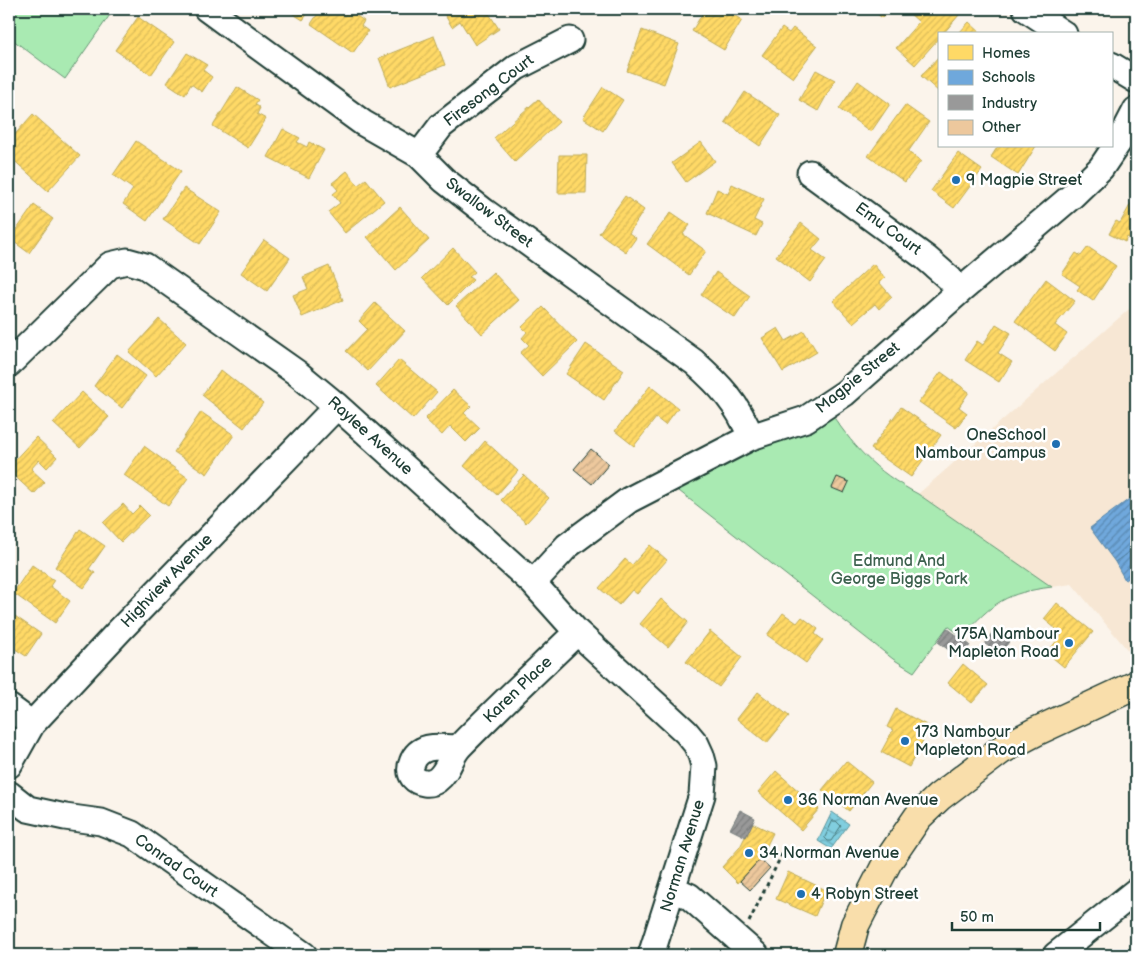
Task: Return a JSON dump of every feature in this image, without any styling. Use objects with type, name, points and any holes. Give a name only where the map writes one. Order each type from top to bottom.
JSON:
[{"type":"main road","points":[[847,955],[855,925],[888,861],[918,817],[940,796],[1001,750],[1037,731],[1136,685]]},
{"type":"street","name":"Swallow Street","points":[[207,9],[364,123],[419,155],[444,180],[485,212],[694,362],[718,383],[733,401],[744,418],[751,437]]},
{"type":"street","points":[[1026,9],[1061,32]]},
{"type":"street","name":"Firesong Court","points":[[419,155],[441,126],[517,67],[570,40]]},
{"type":"street","points":[[1112,66],[1136,80]]},
{"type":"street","name":"Magpie Street","points":[[533,584],[567,546],[629,500],[751,437],[806,419],[845,393],[959,292],[1072,196],[1101,168],[1122,137],[1136,110]]},
{"type":"street","name":"Emu Court","points":[[810,173],[926,258],[950,279],[959,292]]},
{"type":"street","name":"Raylee Avenue","points":[[9,364],[110,265],[127,261],[145,266],[297,373],[337,406],[533,584],[578,632],[686,732],[701,754]]},
{"type":"street","name":"Highview Avenue","points":[[9,765],[32,724],[120,630],[337,406]]},
{"type":"street","name":"Karen Place","points":[[458,748],[578,632]]},
{"type":"street","points":[[9,707],[32,724]]},
{"type":"street","name":"Norman Avenue","points":[[651,955],[702,794],[704,766],[701,754]]},
{"type":"street","name":"Conrad Court","points":[[9,794],[28,809],[101,822],[132,834],[304,955]]},
{"type":"street","points":[[673,889],[689,896],[748,948]]},
{"type":"street","points":[[1065,953],[1136,892]]},
{"type":"path","points":[[748,948],[786,846]]},
{"type":"shaded area","name":"OneSchool Nambour Campus","points":[[1136,303],[1136,660],[1072,584],[1052,587],[918,494]]},
{"type":"green space","points":[[9,9],[114,9],[65,79],[9,37]]},
{"type":"green space","name":"Edmund And George Biggs Park","points":[[826,406],[855,445],[877,467],[1052,587],[1023,592],[1001,601],[983,615],[962,636],[948,626],[914,672],[893,659],[665,480]]},
{"type":"water","points":[[832,812],[849,824],[831,849],[818,841]]},
{"type":"building: Homes","points":[[285,9],[311,9],[303,20]]},
{"type":"building: Homes","points":[[321,9],[347,9],[364,21],[361,26],[368,31],[353,53],[311,24]]},
{"type":"building: Homes","points":[[447,9],[486,9],[499,29],[475,45],[460,21],[452,27],[443,12]]},
{"type":"building: Homes","points":[[705,9],[723,9],[742,20],[724,50],[692,31]]},
{"type":"building: Homes","points":[[872,9],[890,9],[882,18]]},
{"type":"building: Homes","points":[[911,9],[952,9],[959,15],[945,32],[938,32],[938,39],[915,65],[896,48],[919,22],[908,12]]},
{"type":"building: Homes","points":[[138,17],[174,42],[151,75],[115,50]]},
{"type":"building: Homes","points":[[969,22],[980,32],[960,32]]},
{"type":"building: Homes","points":[[782,28],[789,33],[793,28],[817,46],[793,78],[762,55]]},
{"type":"building: Homes","points":[[642,30],[679,44],[664,84],[627,71]]},
{"type":"building: Homes","points":[[434,36],[445,65],[390,87],[379,58]]},
{"type":"building: Homes","points":[[187,53],[207,65],[203,70],[212,77],[202,92],[191,84],[185,95],[167,83]]},
{"type":"building: Homes","points":[[938,57],[938,91],[921,76]]},
{"type":"building: Homes","points":[[816,70],[835,80],[818,111],[799,100]]},
{"type":"building: Homes","points":[[858,81],[890,104],[871,132],[839,109]]},
{"type":"building: Homes","points":[[237,87],[258,100],[255,104],[260,108],[257,114],[266,119],[248,148],[213,126]]},
{"type":"building: Homes","points":[[603,87],[623,100],[603,131],[583,118]]},
{"type":"building: Homes","points":[[745,92],[780,115],[760,146],[725,122]]},
{"type":"building: Homes","points":[[538,99],[559,122],[515,162],[494,138]]},
{"type":"building: Homes","points":[[905,105],[929,122],[908,152],[921,161],[905,182],[868,156]]},
{"type":"building: Homes","points":[[33,114],[80,156],[48,191],[9,156],[9,141]]},
{"type":"building: Homes","points":[[283,129],[300,138],[297,142],[307,147],[309,142],[324,150],[309,178],[268,157]]},
{"type":"building: Homes","points":[[136,141],[181,171],[147,221],[123,204],[133,189],[113,175]]},
{"type":"building: Homes","points":[[701,142],[715,161],[686,182],[672,163]]},
{"type":"building: Homes","points":[[997,148],[1035,148],[1018,175],[991,157]]},
{"type":"building: Homes","name":"9 Magpie Street","points":[[958,153],[982,170],[954,208],[931,191]]},
{"type":"building: Homes","points":[[559,155],[587,155],[586,193],[558,193]]},
{"type":"building: Homes","points":[[347,171],[358,185],[366,179],[384,201],[345,233],[328,212],[340,203],[333,194],[338,190],[332,183]]},
{"type":"building: Homes","points":[[732,184],[764,199],[754,220],[762,224],[756,236],[707,213],[717,189],[728,194]]},
{"type":"building: Homes","points":[[184,188],[221,212],[200,244],[163,219]]},
{"type":"building: Homes","points":[[625,196],[644,210],[629,233],[636,238],[626,252],[599,233]]},
{"type":"building: Homes","points":[[1133,200],[1136,202],[1136,242],[1127,237],[1125,242],[1109,234],[1116,221],[1120,223]]},
{"type":"building: Homes","points":[[34,205],[53,219],[29,253],[10,239]]},
{"type":"building: Homes","points":[[400,207],[429,240],[396,270],[367,237]]},
{"type":"building: Homes","points":[[671,212],[690,225],[683,234],[706,251],[689,275],[647,244]]},
{"type":"building: Homes","points":[[801,223],[821,239],[812,250],[826,260],[810,282],[776,256]]},
{"type":"building: Homes","points":[[264,240],[290,258],[267,291],[241,273]]},
{"type":"building: Homes","points":[[1088,247],[1116,266],[1093,301],[1077,290],[1080,286],[1062,274],[1076,253],[1081,256]]},
{"type":"building: Homes","points":[[453,248],[475,272],[469,277],[473,280],[448,305],[422,278]]},
{"type":"building: Homes","points":[[873,264],[885,278],[879,282],[892,297],[879,309],[875,304],[853,323],[833,301]]},
{"type":"building: Homes","points":[[329,266],[343,300],[302,317],[293,295],[308,289],[303,277]]},
{"type":"building: Homes","points":[[493,272],[519,300],[482,334],[456,306]]},
{"type":"building: Homes","points":[[716,272],[750,296],[735,318],[701,295]]},
{"type":"building: Homes","points":[[1046,279],[1075,301],[1055,325],[1067,334],[1055,351],[1015,321]]},
{"type":"building: Homes","points":[[9,283],[16,289],[9,297]]},
{"type":"building: Homes","points":[[375,303],[405,331],[368,371],[346,351],[367,329],[359,321]]},
{"type":"building: Homes","points":[[543,307],[577,342],[542,376],[520,353],[529,345],[522,338],[527,332],[522,327]]},
{"type":"building: Homes","points":[[159,319],[186,343],[156,376],[129,352]]},
{"type":"building: Homes","points":[[996,324],[1011,333],[998,353],[1012,362],[999,382],[965,360],[977,341],[983,345]]},
{"type":"building: Homes","points":[[778,328],[786,341],[804,331],[817,352],[783,372],[762,338]]},
{"type":"building: Homes","points":[[586,344],[624,370],[604,400],[566,374]]},
{"type":"building: Homes","points":[[117,354],[146,376],[122,408],[94,386]]},
{"type":"building: Homes","points":[[399,360],[437,392],[413,419],[376,386]]},
{"type":"building: Homes","points":[[221,370],[263,403],[244,428],[202,395]]},
{"type":"building: Homes","points":[[941,372],[969,392],[959,407],[967,413],[956,428],[919,402]]},
{"type":"building: Homes","points":[[650,386],[678,408],[665,425],[656,418],[634,446],[615,431]]},
{"type":"building: Homes","points":[[453,390],[471,406],[464,413],[480,428],[466,442],[450,426],[442,435],[425,419]]},
{"type":"building: Homes","points":[[82,392],[109,417],[80,448],[53,423]]},
{"type":"building: Homes","points":[[901,407],[941,435],[911,477],[871,449]]},
{"type":"building: Homes","points":[[201,412],[234,435],[207,474],[174,452]]},
{"type":"building: Homes","points":[[36,437],[57,457],[47,468],[39,460],[31,469],[45,482],[34,494],[9,471],[9,466]]},
{"type":"building: Homes","points":[[485,441],[518,471],[497,495],[464,466]]},
{"type":"building: Homes","points":[[144,446],[188,478],[168,506],[124,475]]},
{"type":"building: Homes","points":[[524,475],[549,498],[526,523],[501,500]]},
{"type":"building: Homes","points":[[123,504],[132,514],[140,506],[149,515],[121,542],[103,523]]},
{"type":"building: Homes","points":[[80,529],[105,546],[89,569],[95,573],[84,588],[55,567]]},
{"type":"building: Homes","points":[[650,545],[667,560],[637,594],[632,590],[619,605],[599,588],[625,559],[632,565]]},
{"type":"building: Homes","points":[[32,565],[54,580],[50,586],[70,601],[55,623],[13,593]]},
{"type":"building: Homes","points":[[661,599],[688,622],[668,647],[640,624]]},
{"type":"building: Homes","name":"175A Nambour Mapleton Road","points":[[1057,603],[1093,632],[1064,667],[1047,653],[1062,634],[1044,619]]},
{"type":"building: Homes","points":[[9,612],[41,634],[26,656],[12,647],[9,652]]},
{"type":"building: Homes","points":[[783,613],[797,623],[802,617],[818,629],[815,634],[823,640],[806,663],[767,635]]},
{"type":"building: Homes","points":[[710,631],[742,657],[719,687],[686,662]]},
{"type":"building: Homes","points":[[963,664],[988,685],[972,703],[948,683]]},
{"type":"building: Homes","points":[[758,692],[789,716],[767,743],[737,719]]},
{"type":"building: Homes","name":"173 Nambour Mapleton Road","points":[[896,709],[930,727],[909,767],[881,752],[893,730],[887,727]]},
{"type":"building: Homes","points":[[846,761],[872,782],[849,811],[822,790]]},
{"type":"building: Homes","name":"36 Norman Avenue","points":[[776,771],[819,809],[801,830],[758,792]]},
{"type":"building: Homes","name":"34 Norman Avenue","points":[[752,823],[773,833],[760,859],[738,883],[722,867],[740,847]]},
{"type":"building: Homes","name":"4 Robyn Street","points":[[788,872],[826,890],[815,916],[776,899]]},
{"type":"building: Schools","points":[[1136,494],[1136,547],[1115,562],[1090,528]]},
{"type":"building: Schools","points":[[1136,547],[1136,575],[1125,580],[1115,562]]},
{"type":"building: Industry","points":[[947,628],[970,645],[961,659],[938,642]]},
{"type":"building: Industry","points":[[995,628],[1011,639],[1000,654],[985,644]]},
{"type":"building: Industry","points":[[740,810],[755,818],[746,837],[730,829]]},
{"type":"building: Other","points":[[591,449],[609,464],[592,484],[574,469]]},
{"type":"building: Other","points":[[837,477],[849,482],[844,493],[832,488]]},
{"type":"building: Other","points":[[760,859],[770,868],[750,890],[740,881]]},
{"type":"place","name":"9 Magpie Street","points":[[956,180]]},
{"type":"place","name":"OneSchool Nambour Campus","points":[[1056,444]]},
{"type":"place","name":"175A Nambour Mapleton Road","points":[[1069,643]]},
{"type":"place","name":"173 Nambour Mapleton Road","points":[[905,741]]},
{"type":"place","name":"36 Norman Avenue","points":[[788,800]]},
{"type":"place","name":"34 Norman Avenue","points":[[749,853]]},
{"type":"place","name":"4 Robyn Street","points":[[801,894]]}]
